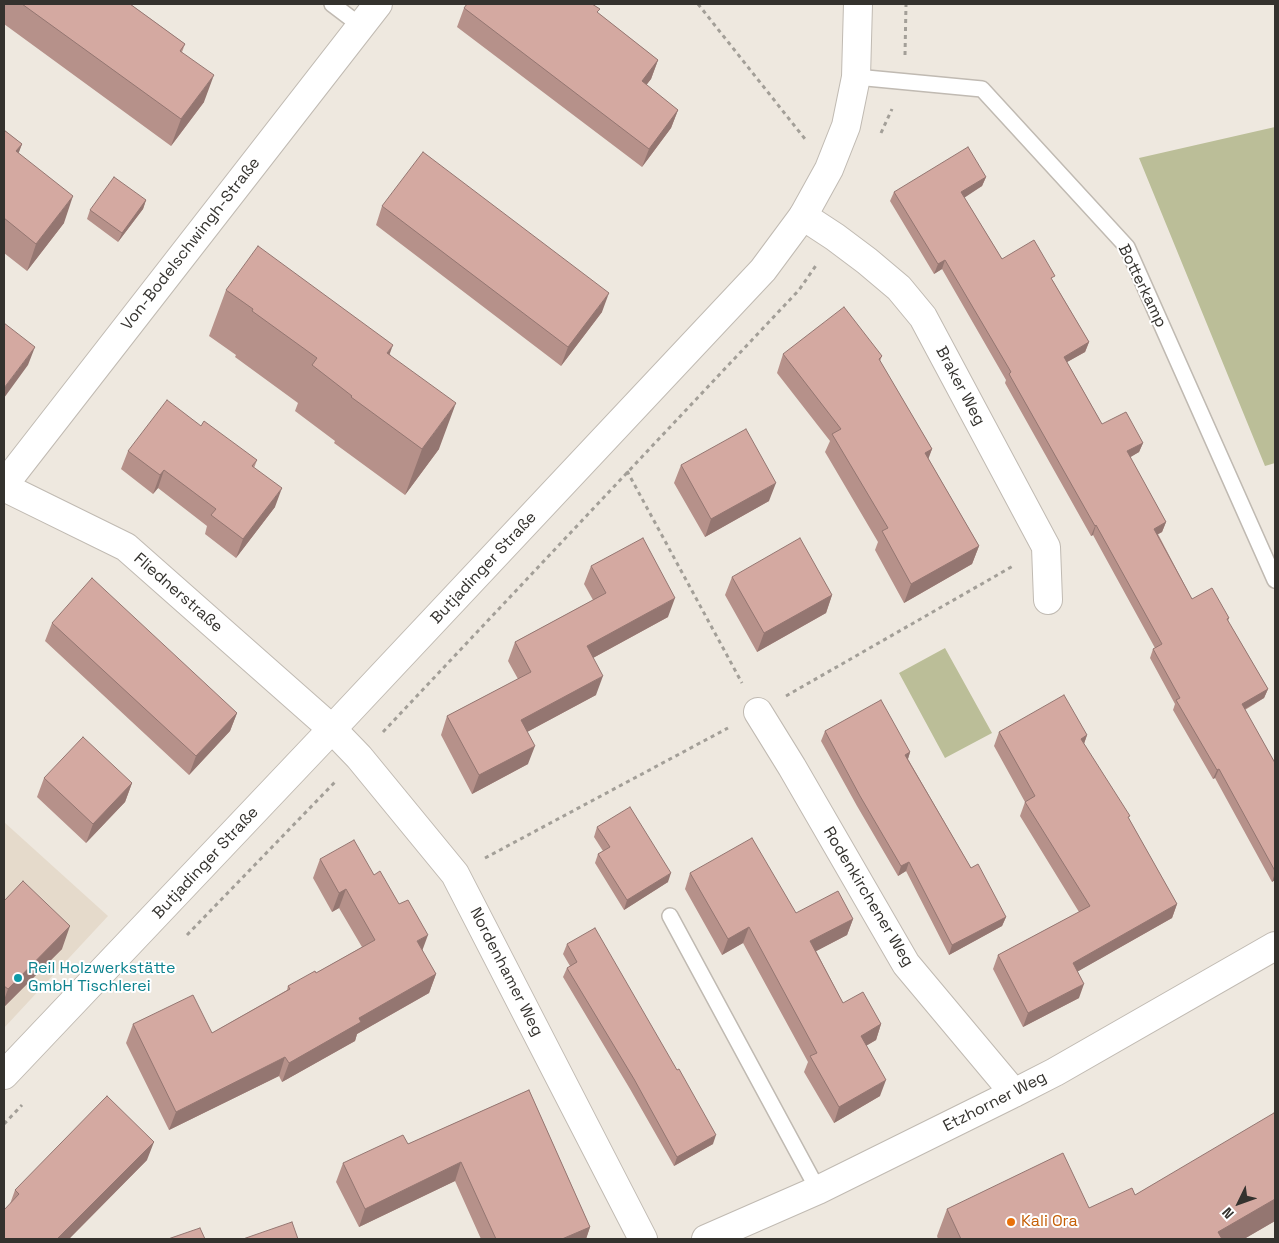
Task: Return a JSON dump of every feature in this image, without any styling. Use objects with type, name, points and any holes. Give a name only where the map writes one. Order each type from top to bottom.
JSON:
[{"type":"street","name":"Von-Bodelschwingh-Straße","points":[[4,486],[378,4]]},
{"type":"street","name":"Butjadinger Straße","points":[[4,1076],[332,730],[763,270],[803,216],[829,168],[846,126],[856,77],[858,4]]},
{"type":"street","name":"Braker Weg","points":[[803,216],[867,261],[899,288],[923,317],[1046,548],[1048,600]]},
{"type":"street","name":"Fliednerstraße","points":[[4,486],[126,548],[332,730]]},
{"type":"street","name":"Rodenkirchener Weg","points":[[758,712],[906,964],[1014,1093]]},
{"type":"street","name":"Nordenhamer Weg","points":[[332,730],[359,757],[455,874],[643,1239]]},
{"type":"street","name":"Etzhorner Weg","points":[[706,1239],[818,1190],[1014,1093],[1275,946]]},
{"type":"lane","points":[[332,4],[361,26]]},
{"type":"lane","name":"Botterkamp","points":[[856,77],[982,89],[1128,248],[1275,580]]},
{"type":"lane","points":[[670,916],[818,1190]]},
{"type":"path","points":[[698,4],[829,168]]},
{"type":"path","points":[[607,436],[758,712]]},
{"type":"shaded area","points":[[4,822],[108,916],[4,1028]]},
{"type":"green space","points":[[1275,127],[1275,463],[1265,466],[1139,158]]},
{"type":"green space","points":[[945,648],[992,733],[945,758],[899,673]]},
{"type":"building","points":[[22,4],[130,4],[185,44],[180,51],[214,75],[181,119]]},
{"type":"building","points":[[467,4],[592,4],[600,9],[597,12],[658,60],[642,81],[678,110],[649,149],[464,8]]},
{"type":"building","points":[[4,130],[22,144],[16,151],[73,196],[36,244],[4,218]]},
{"type":"building","points":[[968,147],[986,177],[961,192],[1002,259],[1034,240],[1055,276],[1051,278],[1089,342],[1064,357],[1102,424],[1126,412],[1143,443],[1127,451],[1166,522],[1154,529],[1192,599],[1212,588],[1229,618],[1227,619],[1268,689],[1242,704],[1275,763],[1275,871],[1219,769],[1217,770],[1176,700],[1180,698],[1153,649],[1162,644],[1009,374],[1011,372],[945,260],[938,264],[894,192]]},
{"type":"building","points":[[423,152],[609,293],[568,347],[382,206]]},
{"type":"building","points":[[114,177],[146,200],[122,233],[90,210]]},
{"type":"building","points":[[258,246],[393,345],[387,353],[456,403],[422,449],[351,397],[312,365],[317,358],[226,290]]},
{"type":"building","points":[[844,307],[882,356],[879,359],[932,449],[925,453],[979,546],[911,584],[882,531],[888,528],[832,434],[841,429],[783,354]]},
{"type":"building","points":[[4,323],[35,347],[4,388]]},
{"type":"building","points":[[167,400],[201,426],[204,421],[257,460],[252,466],[282,488],[243,539],[211,515],[216,509],[164,470],[160,475],[128,451]]},
{"type":"building","points":[[746,429],[776,483],[711,519],[681,465]]},
{"type":"building","points":[[643,538],[675,598],[587,646],[603,676],[521,720],[535,746],[479,775],[447,716],[531,672],[515,642],[606,593],[591,566]]},
{"type":"building","points":[[800,538],[832,595],[764,633],[732,577]]},
{"type":"building","points":[[92,578],[237,713],[196,756],[52,623]]},
{"type":"building","points":[[1064,695],[1087,735],[1081,739],[1130,816],[1128,817],[1177,904],[1073,963],[1084,984],[1028,1013],[998,955],[1090,906],[1025,802],[1035,796],[999,732]]},
{"type":"building","points":[[881,700],[910,752],[905,755],[971,868],[978,864],[1006,917],[952,945],[909,862],[901,866],[825,731]]},
{"type":"building","points":[[83,737],[132,783],[93,824],[44,778]]},
{"type":"building","points":[[630,807],[671,873],[627,900],[598,854],[610,847],[597,827]]},
{"type":"building","points":[[752,838],[796,913],[838,891],[853,919],[810,941],[843,1003],[863,992],[881,1024],[861,1036],[886,1080],[839,1107],[810,1056],[817,1053],[749,927],[728,939],[690,873]]},
{"type":"building","points":[[354,840],[374,875],[380,871],[399,904],[408,900],[428,935],[417,941],[436,974],[359,1018],[361,1022],[289,1063],[285,1057],[176,1112],[133,1024],[193,995],[212,1033],[290,989],[288,986],[315,971],[316,973],[375,940],[346,889],[339,893],[320,859]]},
{"type":"building","name":"Reil Holzwerkstätte GmbH Tischlerei","points":[[23,881],[70,926],[8,989],[4,986],[4,901]]},
{"type":"building","points":[[595,928],[716,1135],[677,1157],[634,1079],[567,968],[577,962],[567,944]]},
{"type":"building","points":[[529,1090],[590,1227],[562,1239],[496,1239],[461,1162],[365,1209],[343,1163],[403,1135],[408,1144]]},
{"type":"building","points":[[107,1096],[154,1142],[57,1239],[4,1239],[4,1210],[19,1194],[15,1190]]},
{"type":"building","points":[[1274,1113],[1275,1199],[1218,1232],[1222,1239],[961,1239],[947,1209],[1063,1153],[1089,1208],[1132,1188],[1135,1195]]},
{"type":"building","points":[[292,1222],[298,1239],[243,1239]]},
{"type":"building","points":[[200,1228],[205,1239],[168,1239]]},
{"type":"place","name":"Reil Holzwerkstätte GmbH Tischlerei","points":[[18,978]]},
{"type":"place","name":"Kali Ora","points":[[1011,1222]]}]
